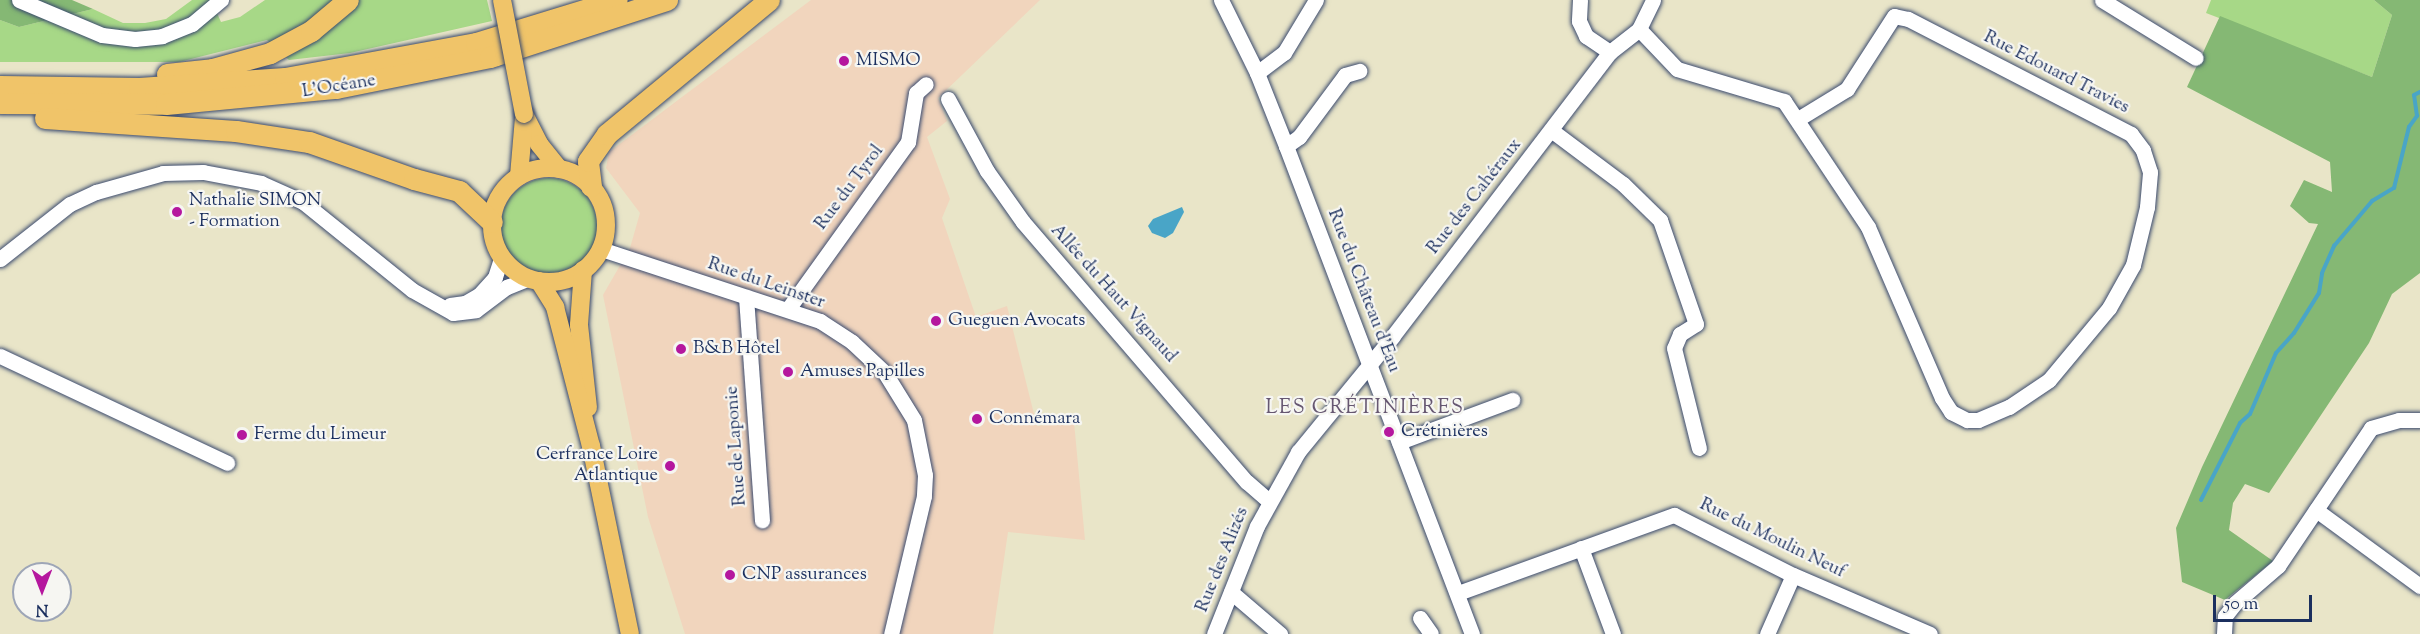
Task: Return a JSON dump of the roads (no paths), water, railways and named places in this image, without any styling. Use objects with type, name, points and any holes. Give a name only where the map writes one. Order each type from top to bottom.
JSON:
[{"type":"highway","points":[[60,88],[89,78],[184,72],[245,62],[311,31],[348,0]]},
{"type":"highway","name":"L’Océane","points":[[0,86],[60,88],[189,86],[343,69],[476,43],[617,0]]},
{"type":"highway","name":"L’Océane","points":[[0,103],[166,104],[336,88],[490,57],[667,0]]},
{"type":"highway","points":[[591,186],[588,161],[607,134],[769,0]]},
{"type":"highway","points":[[0,114],[236,131],[309,142],[414,179],[459,191],[492,222]]},
{"type":"main road","points":[[502,0],[524,114],[519,176]]},
{"type":"main road","points":[[524,114],[539,144],[559,169],[591,186],[602,202],[606,221],[601,249],[583,270],[559,281],[534,279]]},
{"type":"main road","points":[[559,169],[538,169],[519,176],[498,201],[492,222],[502,256],[534,279],[555,308],[591,446],[630,634]]},
{"type":"main road","points":[[583,270],[579,325],[591,446]]},
{"type":"street","points":[[20,0],[102,35],[135,39],[162,36],[184,28],[205,16],[221,0]]},
{"type":"street","name":"Rue du Château d'Eau","points":[[1221,0],[1257,73],[1286,146],[1472,634]]},
{"type":"street","points":[[1257,73],[1284,53],[1316,0]]},
{"type":"street","points":[[1580,0],[1579,21],[1586,36],[1610,52]]},
{"type":"street","name":"Rue des Cahéraux","points":[[1269,501],[1298,452],[1370,363],[1610,52],[1639,29],[1653,0]]},
{"type":"street","points":[[2102,0],[2196,58]]},
{"type":"street","name":"Rue Edouard Travies","points":[[1639,29],[1677,69],[1772,94],[1784,101],[1868,227],[1942,398],[1951,412],[1967,420],[1978,420],[2009,407],[2049,380],[2109,308],[2133,265],[2147,207],[2150,172],[2143,150],[2131,134],[1908,19],[1894,16],[1846,89],[1798,119]]},
{"type":"street","points":[[1286,146],[1299,137],[1345,75],[1359,71]]},
{"type":"street","name":"Rue du Tyrol","points":[[788,309],[908,142],[916,93],[926,84]]},
{"type":"street","name":"Allée du Haut Vignaud","points":[[948,99],[987,171],[1023,222],[1248,482],[1269,501]]},
{"type":"street","points":[[1551,130],[1623,184],[1660,220],[1696,324],[1680,334],[1674,348],[1699,448]]},
{"type":"street","points":[[0,259],[70,204],[96,192],[163,173],[203,171],[246,179],[303,202],[432,303],[453,313],[468,313],[534,279]]},
{"type":"street","name":"Rue du Leinster","points":[[601,249],[788,309],[826,324],[871,358],[902,398],[921,442],[924,496],[891,634]]},
{"type":"street","points":[[432,303],[458,305],[472,300],[495,277],[502,256]]},
{"type":"street","name":"Rue de Laponie","points":[[746,297],[762,520]]},
{"type":"street","points":[[0,356],[227,463]]},
{"type":"street","points":[[1399,442],[1512,400]]},
{"type":"street","points":[[2224,634],[2225,616],[2235,603],[2278,566],[2371,428],[2399,420],[2420,420]]},
{"type":"street","name":"Rue des Alizés","points":[[1214,634],[1269,501]]},
{"type":"street","points":[[2316,510],[2420,585]]},
{"type":"street","name":"Rue du Moulin Neuf","points":[[1458,593],[1674,515],[1793,575],[1930,634]]},
{"type":"street","points":[[1581,548],[1613,634]]},
{"type":"street","points":[[1767,634],[1793,575]]},
{"type":"street","points":[[1231,592],[1280,634]]},
{"type":"street","points":[[1420,618],[1431,634]]},
{"type":"water","points":[[1182,207],[1184,212],[1173,233],[1165,238],[1152,233],[1148,226],[1153,219]]},
{"type":"waterway","points":[[2201,500],[2240,423],[2250,414],[2276,353],[2294,333],[2319,293],[2322,273],[2334,246],[2372,201],[2394,188],[2409,127],[2417,116],[2414,95],[2420,92]]},
{"type":"place","name":"MISMO","points":[[844,61]]},
{"type":"place","name":"Nathalie SIMON - Formation","points":[[177,212]]},
{"type":"place","name":"Gueguen Avocats","points":[[936,321]]},
{"type":"place","name":"B&B Hôtel","points":[[681,349]]},
{"type":"place","name":"Amuses Papilles","points":[[788,372]]},
{"type":"place","name":"Connémara","points":[[977,419]]},
{"type":"place","name":"Crétinières","points":[[1389,432]]},
{"type":"place","name":"Ferme du Limeur","points":[[242,435]]},
{"type":"place","name":"Cerfrance Loire Atlantique","points":[[670,466]]},
{"type":"place","name":"CNP assurances","points":[[730,575]]},
{"type":"district","name":"LES CRÉTINIÈRES","points":[[1365,408]]}]
